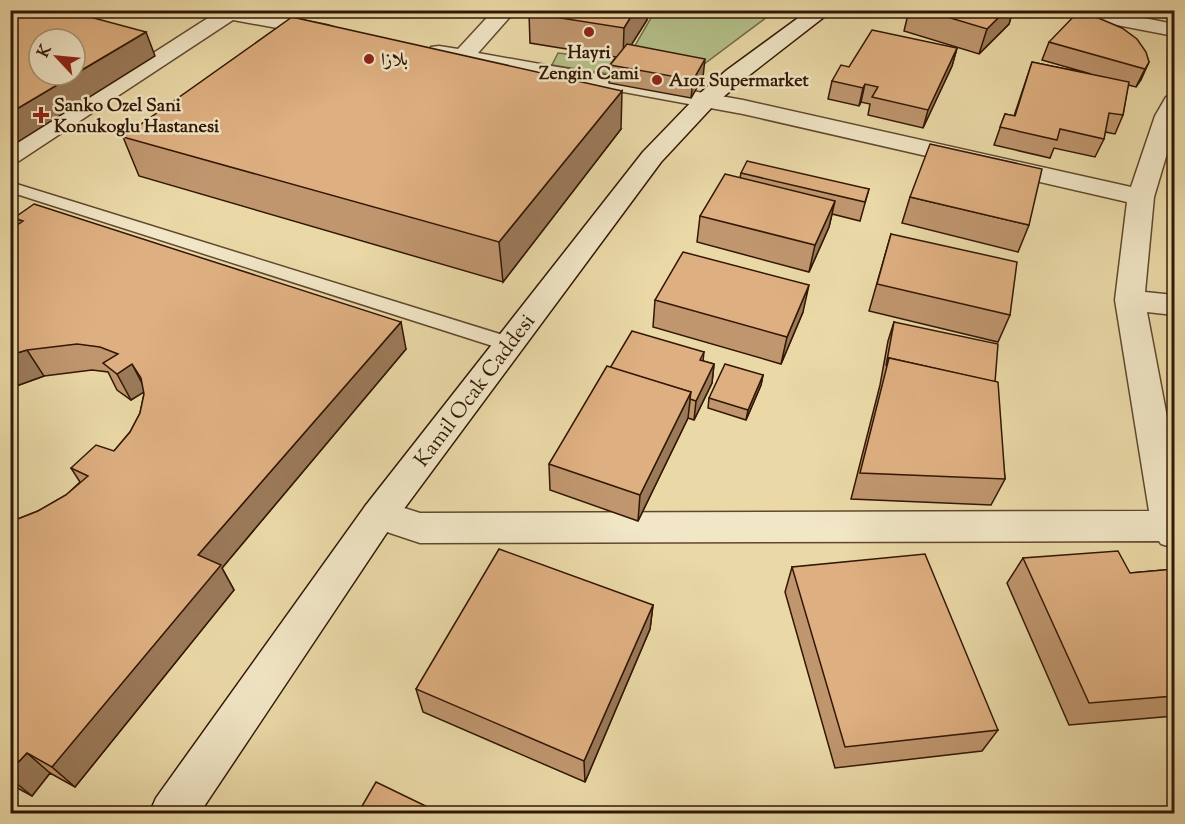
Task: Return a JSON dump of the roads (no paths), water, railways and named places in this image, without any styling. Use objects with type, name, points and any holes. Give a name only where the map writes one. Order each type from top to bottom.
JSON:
[{"type":"street","points":[[464,56],[484,31],[507,10]]},
{"type":"street","name":"Kamil Ocak Caddesi","points":[[172,813],[378,515],[652,157],[706,100],[735,75],[823,10]]},
{"type":"street","points":[[1070,10],[1174,30]]},
{"type":"street","points":[[10,156],[220,12],[347,35]]},
{"type":"street","points":[[417,48],[706,100],[1141,197]]},
{"type":"street","points":[[378,515],[420,528],[1172,530],[1130,300],[1141,197],[1167,116],[1174,102]]},
{"type":"street","points":[[1130,300],[1174,305]]},
{"type":"lane","points":[[10,187],[509,344]]},
{"type":"place","name":"Hayri Zengin Cami","points":[[589,32]]},
{"type":"place","name":"بلازا","points":[[369,59]]},
{"type":"place","name":"A101 Supermarket","points":[[657,80]]},
{"type":"place","name":"Sanko Ozel Sani Konukoglu Hastanesi","points":[[41,115]]}]
